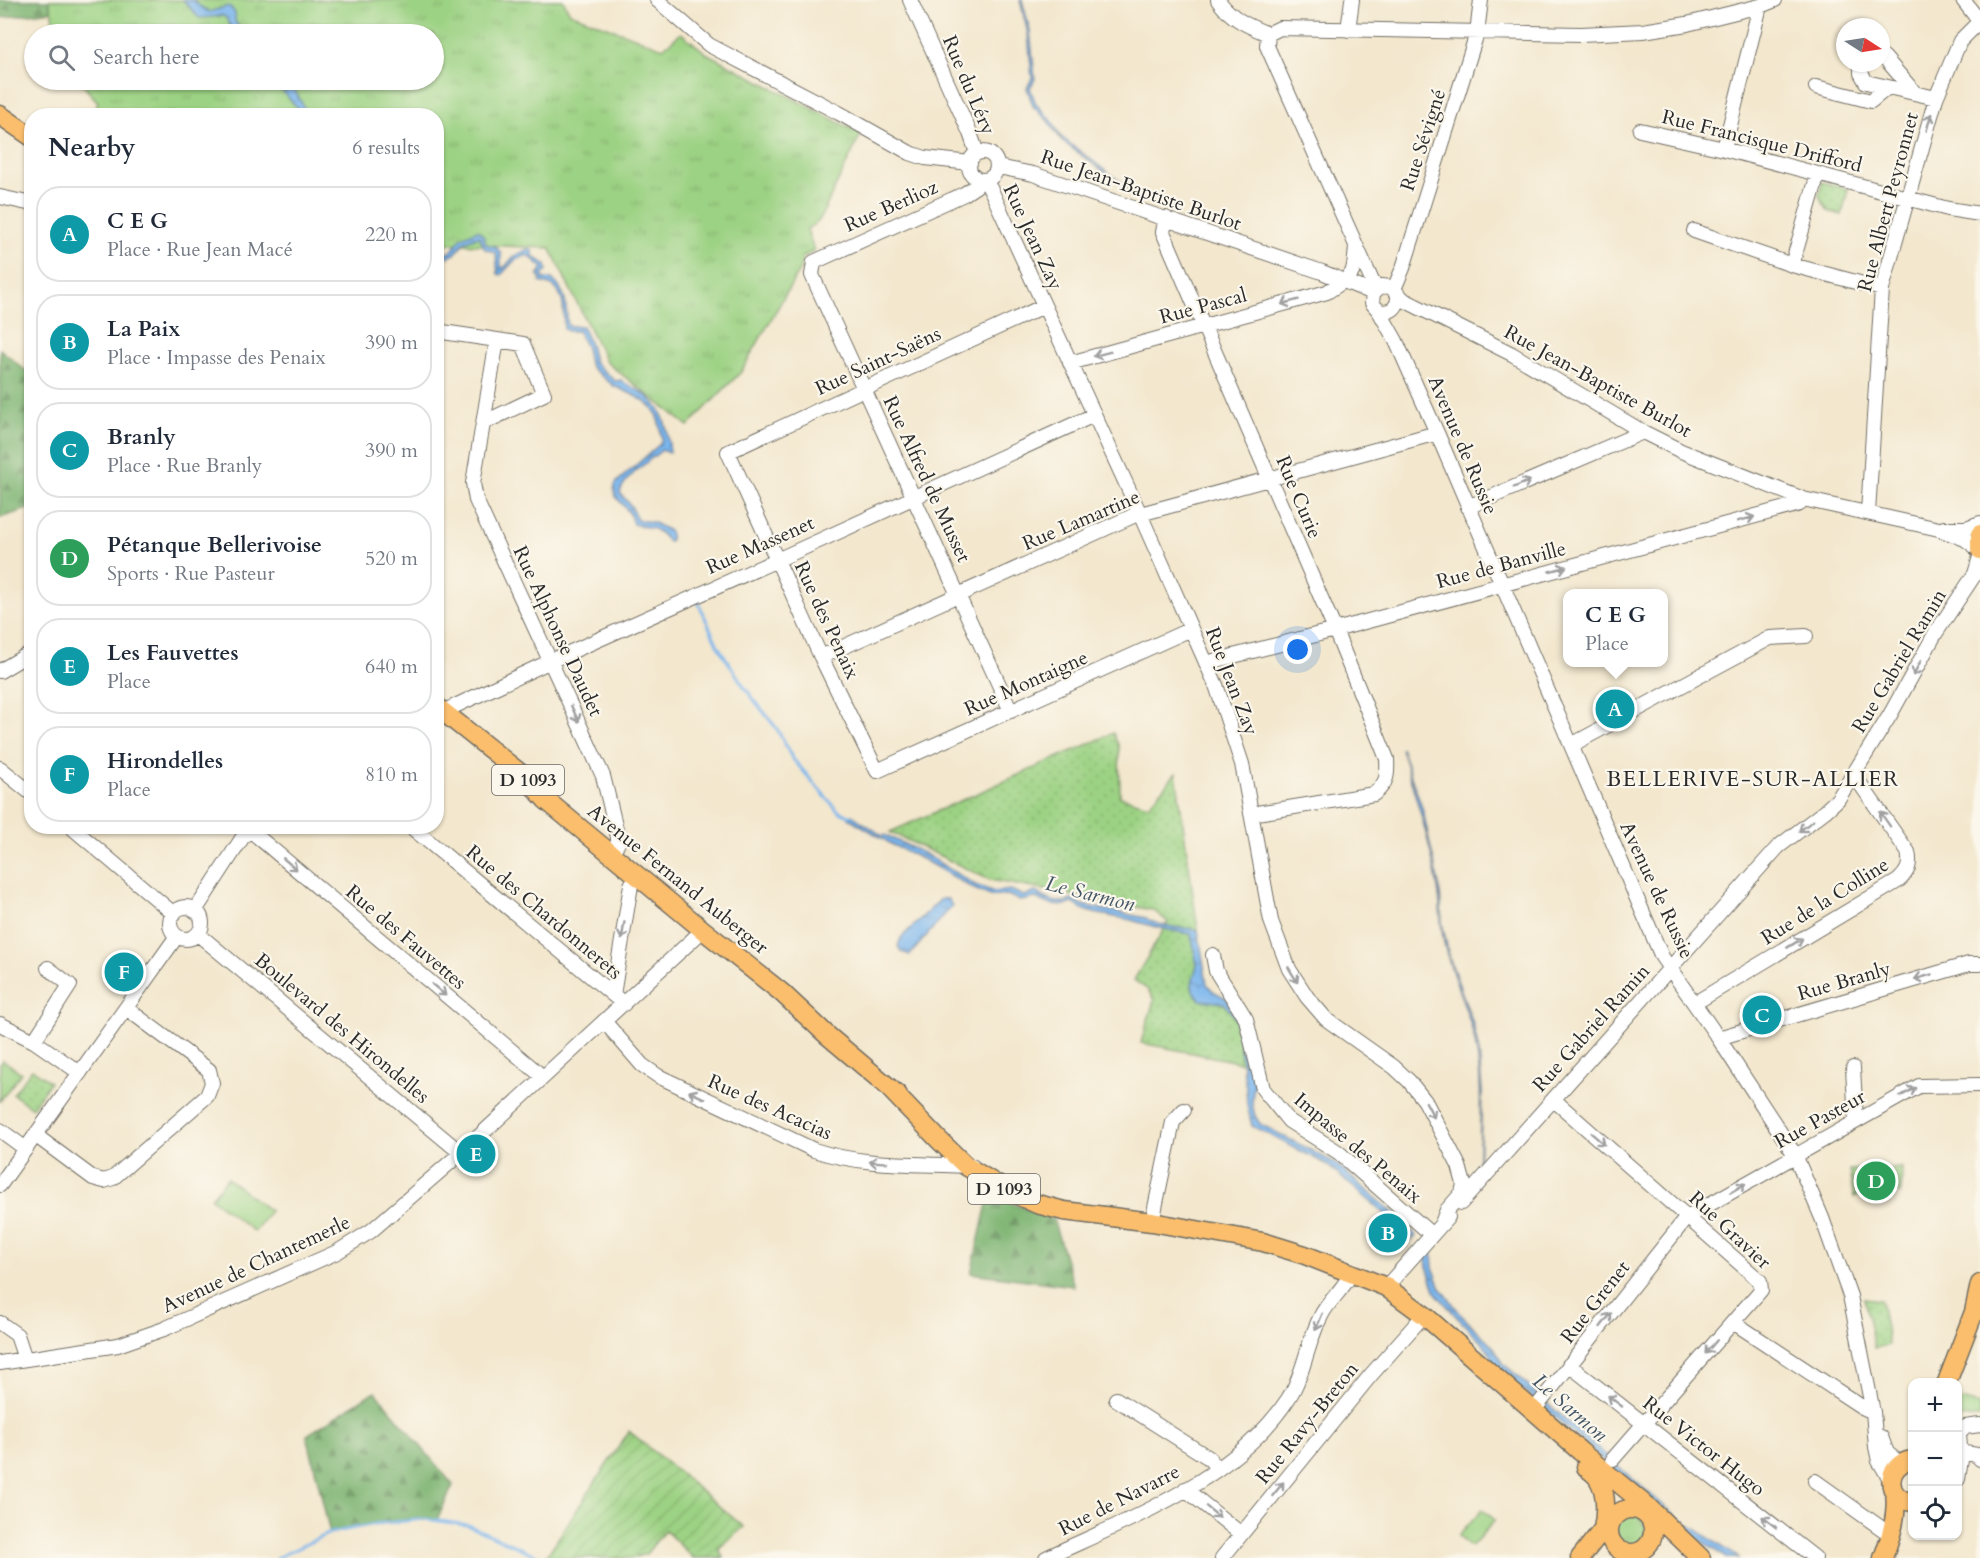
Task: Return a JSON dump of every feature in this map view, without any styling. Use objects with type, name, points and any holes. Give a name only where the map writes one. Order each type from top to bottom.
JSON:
[{"type":"main road","points":[[0,115],[24,132]]},
{"type":"main road","points":[[1980,534],[1980,550]]},
{"type":"main road","name":"Avenue Fernand Auberger","points":[[444,715],[525,777],[546,800],[802,1010],[974,1166]]},
{"type":"main road","name":"Avenue Fernand Auberger","points":[[890,1089],[946,1147],[974,1166],[1040,1194],[1065,1203],[1152,1222],[1263,1242],[1351,1273]]},
{"type":"main road","name":"D 1093","points":[[1351,1273],[1386,1287],[1538,1405],[1581,1452],[1609,1466],[1646,1512],[1699,1557]]},
{"type":"main road","points":[[1949,1378],[1976,1315],[1980,1284]]},
{"type":"main road","points":[[1581,1452],[1581,1463],[1597,1477],[1604,1493],[1605,1519],[1609,1524]]},
{"type":"main road","points":[[1883,1558],[1894,1523],[1896,1505],[1893,1487],[1894,1472],[1908,1462]]},
{"type":"main road","points":[[1580,1558],[1609,1524],[1620,1512],[1633,1509],[1646,1512],[1653,1527],[1653,1535],[1646,1548],[1639,1552],[1614,1555],[1609,1524],[1612,1489],[1609,1466]]},
{"type":"main road","points":[[1893,1487],[1903,1500],[1908,1501]]},
{"type":"main road","points":[[1891,1558],[1908,1517]]},
{"type":"main road","points":[[1639,1552],[1658,1558]]},
{"type":"street","points":[[657,0],[709,45],[910,153],[925,158],[973,158],[984,152],[992,155],[998,167],[992,177],[982,180],[970,171],[973,158]]},
{"type":"street","name":"Rue du Léry","points":[[910,0],[970,133],[973,158]]},
{"type":"street","points":[[1218,0],[1224,9],[1236,18],[1268,34]]},
{"type":"street","points":[[1348,30],[1352,0]]},
{"type":"street","name":"Rue Sévigné","points":[[1391,303],[1477,33],[1481,0]]},
{"type":"street","points":[[1268,34],[1280,28],[1581,34],[1643,31],[1686,24],[1761,6],[1775,0]]},
{"type":"street","points":[[1963,0],[1980,22]]},
{"type":"street","points":[[1724,148],[1761,6]]},
{"type":"street","name":"Rue Albert Peyronnet","points":[[1868,513],[1882,289],[1936,98],[1960,41],[1980,22]]},
{"type":"street","points":[[1268,34],[1267,46],[1375,290],[1384,286],[1391,303]]},
{"type":"street","points":[[1890,64],[1915,93]]},
{"type":"street","points":[[1861,72],[1866,82],[1936,98]]},
{"type":"street","points":[[1816,87],[1871,100],[1888,87]]},
{"type":"street","name":"Rue Francisque Drifford","points":[[1640,130],[1724,148],[1907,199],[1980,214]]},
{"type":"street","name":"Rue Jean-Baptiste Burlot","points":[[998,167],[1033,174],[1375,290]]},
{"type":"street","points":[[1792,265],[1818,174]]},
{"type":"street","name":"Rue Berlioz","points":[[814,262],[964,194],[982,180]]},
{"type":"street","name":"Rue Jean Zay","points":[[982,180],[991,190],[1140,514],[1206,663],[1228,719],[1242,764],[1270,921],[1289,969],[1307,997],[1326,1019],[1394,1067],[1409,1081],[1425,1101],[1459,1166],[1464,1184],[1462,1193],[1447,1210],[1442,1223]]},
{"type":"street","points":[[0,197],[24,202]]},
{"type":"street","name":"Rue Curie","points":[[1166,218],[1163,232],[1335,630],[1387,759],[1386,779],[1383,786],[1374,794],[1251,814]]},
{"type":"street","points":[[1694,231],[1792,265],[1882,289]]},
{"type":"street","points":[[1344,280],[1351,276],[1355,267],[1356,246]]},
{"type":"street","name":"Rue Alfred de Musset","points":[[814,262],[812,275],[1011,711]]},
{"type":"street","name":"Rue Pascal","points":[[1070,363],[1327,292],[1344,280]]},
{"type":"street","name":"Avenue de Russie","points":[[1375,290],[1372,303],[1391,303],[1396,341],[1662,957],[1695,1003],[1794,1155],[1822,1218],[1847,1286],[1873,1412],[1879,1461],[1893,1487]]},
{"type":"street","name":"Rue Jean-Baptiste Burlot","points":[[1391,303],[1415,306],[1512,354],[1643,432],[1681,451],[1803,499],[1939,529],[1965,539],[1980,550]]},
{"type":"street","name":"Rue Saint-Saëns","points":[[728,452],[1044,306]]},
{"type":"street","points":[[444,332],[523,344],[544,394],[483,423]]},
{"type":"street","name":"Rue Alphonse Daudet","points":[[497,340],[473,483],[476,500],[603,776],[618,837],[618,843],[611,853]]},
{"type":"street","name":"Rue Massenet","points":[[444,709],[1094,415]]},
{"type":"street","points":[[1468,507],[1643,432]]},
{"type":"street","name":"Rue Lamartine","points":[[821,657],[1140,514],[1437,433]]},
{"type":"street","name":"Rue des Penaix","points":[[728,452],[821,657],[877,771]]},
{"type":"street","name":"Rue de Banville","points":[[1206,663],[1800,504],[1803,499]]},
{"type":"street","name":"Rue Jean-Baptiste Burlot","points":[[1939,529],[1966,528],[1980,523]]},
{"type":"street","name":"Rue Gabriel Ramin","points":[[1386,1287],[1778,847],[1838,799],[1935,634],[1975,574],[1980,557]]},
{"type":"street","name":"Rue Montaigne","points":[[877,771],[1191,629]]},
{"type":"street","points":[[1573,750],[1577,742],[1770,638],[1806,636]]},
{"type":"street","points":[[0,671],[24,657]]},
{"type":"street","points":[[0,768],[24,788]]},
{"type":"street","name":"Rue de la Colline","points":[[1695,1003],[1898,882],[1905,875],[1910,862],[1908,852],[1854,775]]},
{"type":"street","points":[[79,834],[174,914]]},
{"type":"street","points":[[195,910],[244,834]]},
{"type":"street","name":"Rue des Fauvettes","points":[[256,834],[543,1077]]},
{"type":"street","name":"Rue des Chardonnerets","points":[[421,834],[624,1004]]},
{"type":"street","points":[[613,995],[631,885],[637,875]]},
{"type":"street","points":[[186,908],[195,910],[199,914],[202,925],[198,934],[185,939],[177,936],[170,923],[174,914],[177,910],[186,908]]},
{"type":"street","name":"Avenue de Chantemerle","points":[[0,1363],[118,1345],[164,1329],[337,1252],[371,1231],[461,1153],[704,930]]},
{"type":"street","name":"Boulevard des Hirondelles","points":[[198,934],[461,1153]]},
{"type":"street","points":[[0,1185],[177,936]]},
{"type":"street","name":"Impasse des Penaix","points":[[1213,955],[1216,971],[1246,1019],[1263,1089],[1289,1121],[1338,1152],[1431,1235]]},
{"type":"street","name":"Rue Branly","points":[[1719,1039],[1969,964],[1980,964]]},
{"type":"street","points":[[34,1041],[70,985],[48,968]]},
{"type":"street","points":[[36,1135],[93,1178],[104,1181],[113,1178],[207,1096],[212,1083],[209,1070],[126,1008]]},
{"type":"street","name":"Rue des Acacias","points":[[604,1022],[642,1065],[658,1076],[814,1150],[837,1158],[857,1161],[974,1166]]},
{"type":"street","points":[[2,1029],[34,1041],[80,1073]]},
{"type":"street","points":[[1853,1068],[1856,1121]]},
{"type":"street","name":"Rue Pasteur","points":[[1687,1217],[1919,1086],[1980,1085]]},
{"type":"street","name":"Rue Gravier","points":[[1554,1100],[1760,1281],[1761,1290],[1609,1466]]},
{"type":"street","points":[[1152,1222],[1173,1122],[1184,1110]]},
{"type":"street","points":[[0,1131],[26,1149]]},
{"type":"street","points":[[936,1166],[944,1157],[946,1147]]},
{"type":"street","name":"Rue Jean Zay","points":[[1459,1166],[1479,1182]]},
{"type":"street","name":"Rue Grenet","points":[[1538,1405],[1687,1217]]},
{"type":"street","name":"Rue de Navarre","points":[[1046,1558],[1160,1505],[1218,1469],[1255,1438],[1289,1398],[1299,1378],[1320,1316],[1351,1273]]},
{"type":"street","name":"Rue Ravy-Breton","points":[[1222,1558],[1370,1376],[1424,1315]]},
{"type":"street","points":[[1733,1322],[1873,1412]]},
{"type":"street","points":[[0,1323],[17,1335],[24,1359]]},
{"type":"street","name":"Rue Victor Hugo","points":[[1569,1365],[1815,1558]]},
{"type":"street","points":[[1116,1399],[1209,1458],[1218,1469]]},
{"type":"street","name":"Avenue de Russie","points":[[1873,1412],[1887,1453],[1908,1461]]},
{"type":"street","points":[[1960,1432],[1965,1427],[1980,1425]]},
{"type":"street","points":[[1962,1466],[1977,1455],[1980,1461]]},
{"type":"street","points":[[1815,1481],[1891,1535]]},
{"type":"street","points":[[1185,1489],[1241,1534]]},
{"type":"green space","points":[[0,0],[49,0],[51,11],[0,18]]},
{"type":"green space","points":[[49,0],[563,0],[570,13],[663,48],[681,33],[706,53],[861,134],[819,221],[807,229],[814,251],[803,257],[800,269],[741,372],[688,426],[606,362],[550,248],[444,243],[444,108],[96,108],[98,102],[87,90],[444,90],[444,24],[54,24]]},
{"type":"green space","points":[[1822,182],[1848,189],[1842,215],[1828,211],[1819,196]]},
{"type":"green space","points":[[0,349],[24,369],[24,510],[0,518]]},
{"type":"green space","points":[[1113,733],[1119,747],[1120,797],[1149,805],[1176,773],[1198,930],[1196,997],[1224,1003],[1235,1017],[1243,1063],[1141,1043],[1154,1000],[1148,990],[1134,980],[1168,922],[1153,910],[990,880],[890,832]]},
{"type":"green space","points":[[3,1060],[21,1073],[0,1101],[0,1064]]},
{"type":"green space","points":[[32,1069],[50,1082],[32,1108],[13,1094]]},
{"type":"green space","points":[[1902,1168],[1901,1193],[1860,1194],[1854,1197],[1850,1170]]},
{"type":"green space","points":[[227,1178],[270,1211],[254,1232],[211,1198]]},
{"type":"green space","points":[[989,1195],[1053,1219],[1074,1286],[971,1273]]},
{"type":"green space","points":[[1864,1298],[1881,1300],[1889,1345],[1874,1348]]},
{"type":"green space","points":[[375,1391],[453,1485],[437,1520],[397,1521],[330,1533],[307,1435]]},
{"type":"green space","points":[[1962,1400],[1980,1405],[1980,1417],[1962,1418]]},
{"type":"green space","points":[[629,1431],[744,1527],[718,1549],[724,1558],[693,1558],[665,1530],[646,1554],[632,1558],[545,1558]]},
{"type":"green space","points":[[1482,1509],[1495,1520],[1471,1547],[1458,1536]]},
{"type":"green space","points":[[1631,1515],[1642,1520],[1647,1531],[1642,1542],[1631,1547],[1620,1542],[1615,1531],[1620,1520]]},
{"type":"water","points":[[183,0],[194,0],[209,12],[229,6],[235,13],[237,24],[230,24],[224,16],[199,18]]},
{"type":"water","points":[[1020,0],[1022,0],[1030,31],[1035,79],[1030,88],[1036,104],[1052,121],[1061,137],[1137,196],[1062,141],[1048,121],[1033,106],[1027,88],[1032,78],[1028,33]]},
{"type":"water","points":[[281,90],[295,90],[304,108],[296,106]]},
{"type":"water","points":[[478,230],[483,235],[486,244],[496,247],[501,253],[501,268],[505,267],[514,256],[528,249],[533,251],[533,256],[546,265],[547,270],[542,276],[544,279],[552,279],[564,296],[568,326],[582,326],[590,344],[594,362],[615,381],[621,380],[649,398],[660,411],[668,434],[670,453],[662,450],[644,464],[626,482],[620,493],[631,506],[637,520],[652,522],[669,531],[671,540],[668,542],[656,530],[633,524],[629,513],[614,492],[616,483],[660,444],[662,439],[658,416],[651,406],[614,386],[589,364],[586,348],[578,331],[564,329],[563,306],[558,291],[540,282],[538,275],[543,268],[528,255],[515,260],[501,275],[498,274],[496,253],[485,249],[479,236],[464,242],[455,254],[449,257],[444,255],[444,248],[447,253],[450,253],[462,237]]},
{"type":"water","points":[[1401,748],[1422,807],[1440,890],[1442,923],[1449,957],[1473,1024],[1479,1052],[1482,1092],[1479,1170],[1481,1173],[1478,1173],[1481,1101],[1476,1047],[1469,1018],[1447,953],[1442,928],[1438,888],[1431,852]]},
{"type":"water","points":[[852,815],[883,836],[925,854],[975,885],[994,892],[1011,890],[1023,896],[1036,892],[1054,901],[1064,902],[1073,899],[1082,905],[1146,918],[1164,925],[1198,930],[1207,984],[1213,991],[1226,998],[1240,1018],[1255,1087],[1252,1104],[1260,1124],[1333,1162],[1402,1220],[1416,1236],[1412,1240],[1397,1224],[1326,1164],[1252,1126],[1235,1017],[1224,1003],[1200,1000],[1193,991],[1192,983],[1197,965],[1191,934],[1093,913],[1073,903],[1059,905],[1049,904],[1036,898],[1020,901],[1008,895],[992,896],[974,889],[893,845],[849,818]]},
{"type":"water","points":[[941,899],[948,899],[952,906],[910,955],[901,952],[898,946],[901,938]]},
{"type":"water","points":[[1429,1247],[1441,1288],[1462,1316],[1493,1346],[1503,1363],[1538,1395],[1534,1400],[1499,1369],[1487,1348],[1436,1293],[1427,1266],[1425,1252]]},
{"type":"water","points":[[1546,1402],[1611,1460],[1607,1464],[1543,1406]]},
{"type":"water","points":[[1612,1461],[1676,1516],[1739,1558],[1727,1558],[1683,1529],[1609,1465]]},
{"type":"waterway","name":"Le Sarmon","points":[[698,602],[718,646],[745,688],[777,729],[792,758],[838,811],[852,817]]},
{"type":"waterway","points":[[276,1558],[330,1533],[375,1524],[425,1519],[467,1525],[543,1558]]},
{"type":"place","name":"C E G","points":[[1615,709]]},
{"type":"place","name":"Hirondelles","points":[[124,972]]},
{"type":"place","name":"Branly","points":[[1762,1015]]},
{"type":"place","name":"Les Fauvettes","points":[[476,1154]]},
{"type":"place","name":"Pétanque Bellerivoise","points":[[1876,1181]]},
{"type":"place","name":"La Paix","points":[[1388,1233]]},
{"type":"district","name":"BELLERIVE-SUR-ALLIER","points":[[1753,779]]}]
